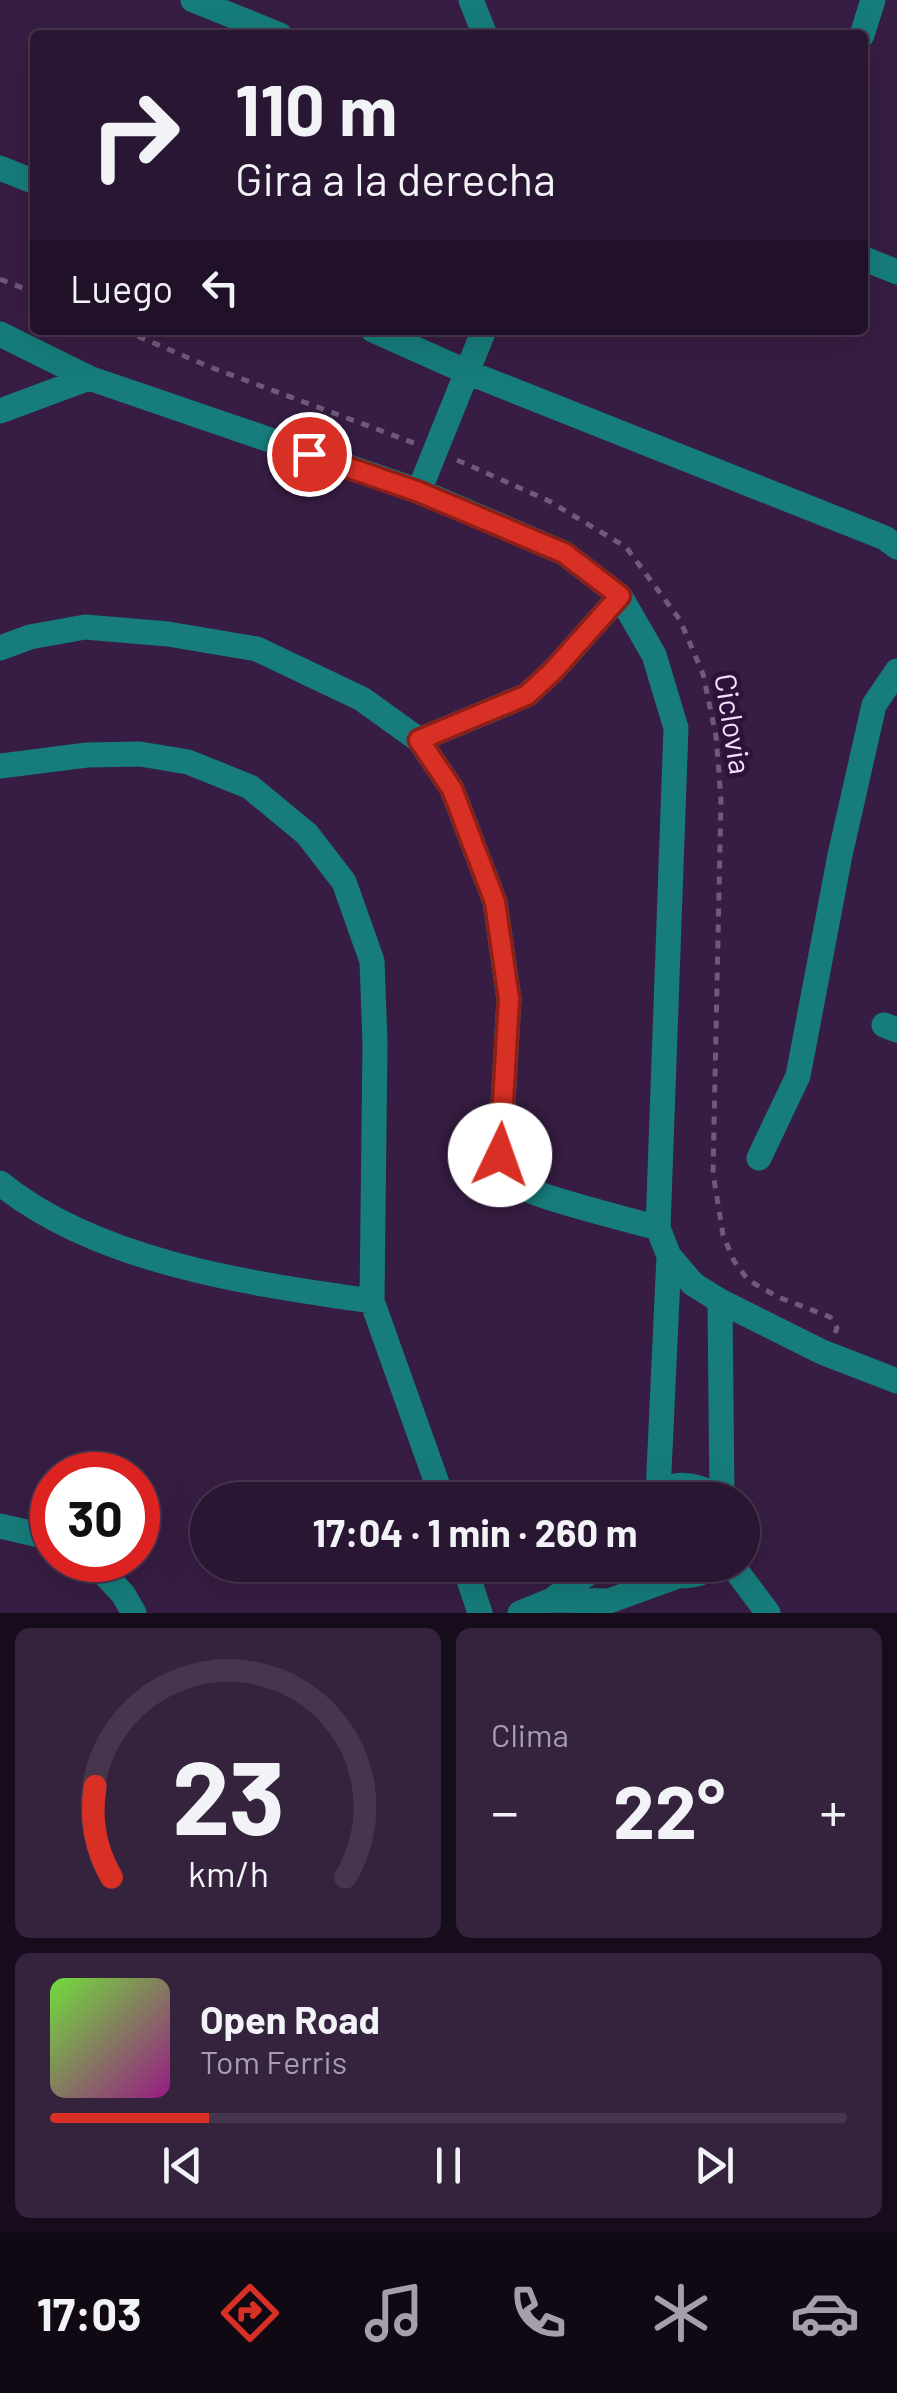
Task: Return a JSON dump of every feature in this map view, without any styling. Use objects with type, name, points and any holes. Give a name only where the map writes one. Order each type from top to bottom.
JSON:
[{"type":"street","points":[[193,0],[268,30]]},
{"type":"street","points":[[471,0],[483,30]]},
{"type":"street","points":[[864,30],[873,0]]},
{"type":"street","points":[[0,168],[30,180]]},
{"type":"street","points":[[868,260],[897,272]]},
{"type":"street","points":[[0,334],[89,378],[419,492],[564,553],[620,596],[654,655],[676,728],[658,1228],[669,1256],[693,1284],[720,1302],[822,1352],[897,1381]]},
{"type":"street","points":[[384,335],[467,372],[885,538],[897,548]]},
{"type":"street","points":[[419,492],[482,335]]},
{"type":"street","points":[[0,411],[89,378]]},
{"type":"street","points":[[419,740],[527,695],[620,596]]},
{"type":"street","points":[[0,648],[30,637],[84,627],[168,634],[257,649],[362,699],[419,740],[452,789],[495,902],[509,999],[500,1155],[505,1170],[516,1184],[537,1192],[658,1228]]},
{"type":"street","points":[[759,1158],[798,1076],[840,855],[874,705],[897,671]]},
{"type":"street","points":[[0,766],[140,754],[188,762],[250,787],[307,834],[344,882],[372,961],[372,1301],[437,1482]]},
{"type":"street","points":[[0,1183],[26,1204],[122,1247],[203,1272],[372,1301]]},
{"type":"street","points":[[656,1482],[669,1256]]},
{"type":"street","points":[[720,1302],[720,1482]]},
{"type":"street","points":[[0,1526],[30,1533]]},
{"type":"street","points":[[112,1582],[134,1613]]},
{"type":"street","points":[[470,1582],[480,1613]]},
{"type":"street","points":[[520,1613],[552,1600],[576,1582]]},
{"type":"street","points":[[552,1600],[608,1601],[645,1582]]},
{"type":"street","points":[[745,1582],[768,1613]]},
{"type":"path","points":[[0,279],[30,291]]},
{"type":"path","name":"Ciclovia","points":[[135,335],[227,374],[436,450],[548,501],[626,547],[680,620],[703,674],[716,736],[721,799],[713,1172],[723,1235],[734,1262],[748,1280],[778,1297],[830,1317],[837,1328],[822,1352]]},
{"type":"route","points":[[309,454],[419,492],[564,553],[620,596],[527,695],[419,740],[452,789],[495,902],[509,999],[500,1155]]}]
